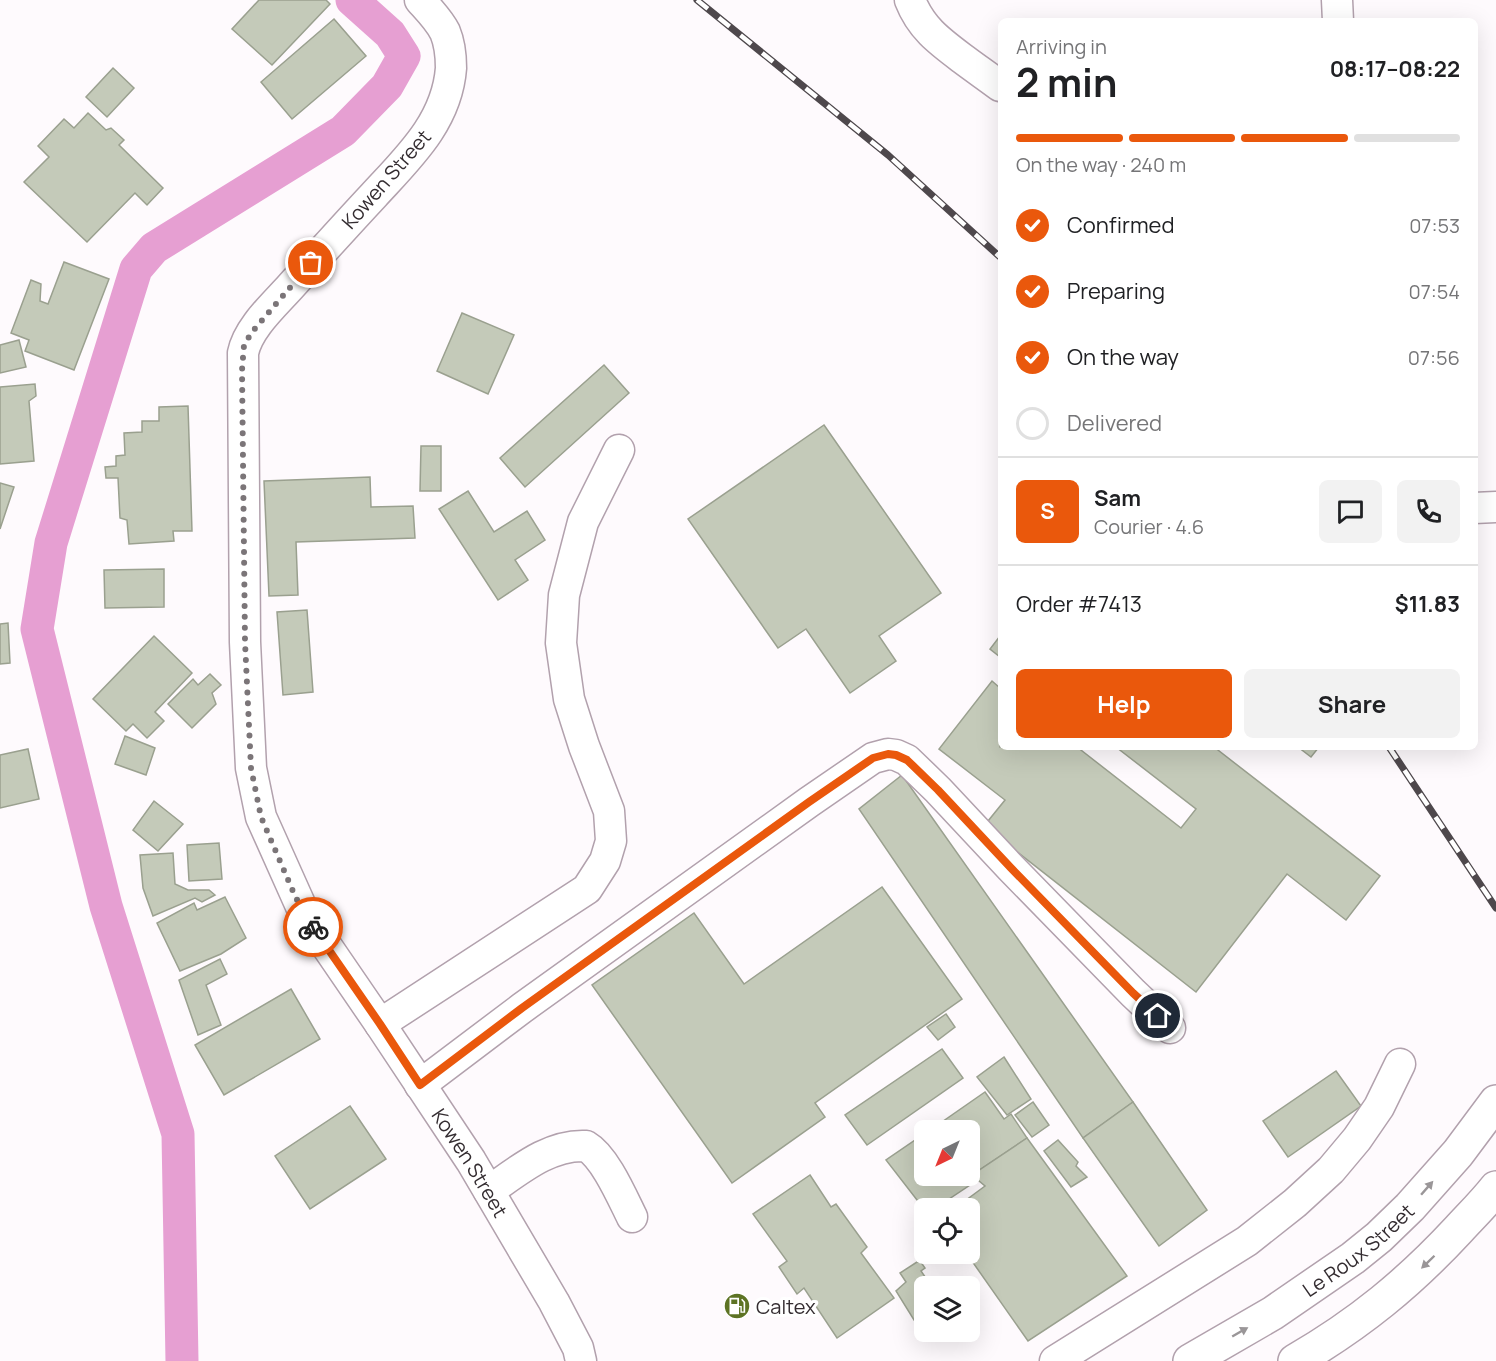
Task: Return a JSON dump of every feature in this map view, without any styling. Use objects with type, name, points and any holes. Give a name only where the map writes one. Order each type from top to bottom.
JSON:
[{"type":"highway","name":"Le Roux Street","points":[[1190,1361],[1273,1312],[1353,1258],[1379,1237],[1410,1207],[1458,1153],[1496,1102]]},
{"type":"highway","points":[[1295,1361],[1338,1335],[1403,1286],[1496,1188]]},
{"type":"street","name":"Kowen Street","points":[[420,0],[445,32],[449,46],[450,82],[438,116],[419,145],[281,297],[244,345],[242,359],[245,642],[251,768],[261,817],[304,913],[471,1161],[565,1322],[578,1348],[581,1361]]},
{"type":"street","points":[[910,0],[926,28],[941,43],[998,86]]},
{"type":"street","points":[[1337,0],[1338,18]]},
{"type":"street","points":[[380,1024],[587,889],[606,861],[611,841],[609,811],[569,699],[561,643],[564,595],[583,522],[619,450]]},
{"type":"street","points":[[1478,508],[1496,507]]},
{"type":"street","points":[[420,1085],[522,1008],[809,802],[873,758],[888,754],[907,760],[938,790],[1011,868],[1170,1028]]},
{"type":"street","points":[[1055,1361],[1247,1241],[1295,1203],[1331,1170],[1356,1139],[1379,1107],[1400,1064]]},
{"type":"street","points":[[489,1191],[537,1159],[562,1148],[586,1146],[594,1151],[601,1160],[632,1217]]},
{"type":"building","points":[[259,0],[326,0],[330,4],[272,65],[232,29]]},
{"type":"building","points":[[334,19],[366,56],[292,119],[261,82]]},
{"type":"building","points":[[113,68],[134,88],[107,117],[86,97]]},
{"type":"building","points":[[88,113],[106,130],[111,128],[124,140],[119,145],[163,188],[147,205],[135,193],[87,242],[24,182],[49,157],[38,146],[64,119],[74,128]]},
{"type":"building","points":[[64,262],[109,279],[74,370],[25,351],[29,340],[11,333],[31,280],[41,284],[40,301],[48,304]]},
{"type":"building","points":[[462,313],[514,335],[488,394],[437,371]]},
{"type":"building","points":[[19,340],[26,367],[0,373],[0,345]]},
{"type":"building","points":[[604,365],[629,393],[525,487],[500,458]]},
{"type":"building","points":[[35,384],[36,396],[29,401],[34,461],[0,464],[0,387]]},
{"type":"building","points":[[188,406],[192,531],[173,531],[174,541],[129,544],[127,520],[120,518],[118,478],[106,478],[105,467],[116,466],[116,456],[125,455],[124,433],[142,432],[142,421],[159,421],[159,407]]},
{"type":"building","points":[[824,425],[941,593],[879,636],[896,661],[850,693],[806,629],[778,648],[688,519]]},
{"type":"building","points":[[421,446],[441,446],[441,491],[420,491]]},
{"type":"building","points":[[370,477],[371,507],[413,506],[415,538],[296,542],[298,595],[269,596],[264,481]]},
{"type":"building","points":[[0,483],[14,487],[0,529]]},
{"type":"building","points":[[468,491],[494,532],[527,511],[545,540],[515,560],[528,580],[498,600],[439,509]]},
{"type":"building","points":[[164,569],[164,607],[105,608],[104,570]]},
{"type":"building","points":[[307,610],[313,692],[283,695],[277,612]]},
{"type":"building","points":[[8,623],[10,663],[0,664],[0,624]]},
{"type":"building","points":[[154,636],[192,673],[155,712],[164,721],[147,738],[133,724],[126,731],[93,699]]},
{"type":"building","points":[[998,639],[998,655],[990,649]]},
{"type":"building","points":[[210,674],[221,685],[212,693],[216,704],[192,728],[168,704],[193,679],[198,685]]},
{"type":"building","points":[[992,681],[998,686],[998,750],[1081,750],[1181,828],[1196,809],[1120,750],[1218,750],[1380,876],[1346,920],[1287,874],[1196,992],[984,826],[1005,800],[939,749]]},
{"type":"building","points":[[125,736],[155,748],[146,775],[115,764]]},
{"type":"building","points":[[28,749],[39,799],[0,808],[0,755]]},
{"type":"building","points":[[1302,750],[1317,750],[1311,757]]},
{"type":"building","points":[[902,775],[1133,1102],[1083,1138],[859,809]]},
{"type":"building","points":[[154,801],[183,824],[158,851],[133,830]]},
{"type":"building","points":[[219,843],[222,879],[189,881],[187,845]]},
{"type":"building","points":[[173,853],[175,884],[188,890],[209,890],[215,895],[202,902],[195,898],[153,916],[143,888],[140,855]]},
{"type":"building","points":[[882,887],[962,999],[815,1103],[825,1117],[732,1183],[592,985],[694,913],[744,984]]},
{"type":"building","points":[[225,897],[246,938],[221,954],[180,971],[157,923],[194,903],[197,910]]},
{"type":"building","points":[[220,959],[227,974],[206,985],[221,1025],[198,1035],[179,980]]},
{"type":"building","points":[[291,989],[320,1039],[224,1095],[195,1045]]},
{"type":"building","points":[[946,1014],[955,1027],[938,1040],[927,1027]]},
{"type":"building","points":[[942,1049],[963,1078],[867,1145],[845,1115]]},
{"type":"building","points":[[1004,1057],[1031,1099],[1007,1115],[977,1077]]},
{"type":"building","points":[[1336,1071],[1361,1106],[1288,1157],[1263,1121]]},
{"type":"building","points":[[985,1092],[1004,1119],[1011,1114],[1027,1138],[980,1170],[980,1120],[945,1120]]},
{"type":"building","points":[[1033,1102],[1049,1125],[1032,1137],[1015,1115]]},
{"type":"building","points":[[1133,1102],[1207,1210],[1159,1246],[1083,1138]]},
{"type":"building","points":[[350,1106],[386,1159],[310,1209],[275,1156]]},
{"type":"building","points":[[1027,1138],[1127,1276],[1028,1341],[974,1264],[980,1264],[980,1198],[969,1198],[985,1186],[980,1182],[980,1170]]},
{"type":"building","points":[[1058,1140],[1078,1162],[1076,1166],[1087,1177],[1071,1187],[1044,1151]]},
{"type":"building","points":[[914,1141],[914,1186],[968,1186],[950,1198],[915,1198],[886,1160]]},
{"type":"building","points":[[810,1175],[831,1207],[836,1204],[867,1247],[861,1253],[894,1298],[837,1338],[804,1288],[797,1294],[779,1267],[787,1261],[753,1214]]},
{"type":"building","points":[[914,1264],[922,1264],[925,1268],[921,1271],[924,1276],[914,1276],[914,1320],[896,1291],[906,1282],[900,1273]]},
{"type":"waterway","points":[[182,1361],[178,1134],[106,906],[37,629],[51,543],[136,269],[154,248],[343,131],[387,86],[404,56],[390,34],[352,0]]},
{"type":"railway","points":[[697,0],[888,155],[998,255]]},
{"type":"railway","points":[[1391,750],[1496,908]]},
{"type":"way so far","points":[[311,263],[252,332],[244,345],[242,370],[245,642],[251,768],[261,817],[295,896],[313,927]]},
{"type":"place","name":"Caltex","points":[[737,1306]]},
{"type":"route","points":[[313,927],[420,1085],[522,1008],[809,802],[873,758],[888,754],[907,760],[938,790],[1011,868],[1158,1016]]}]
